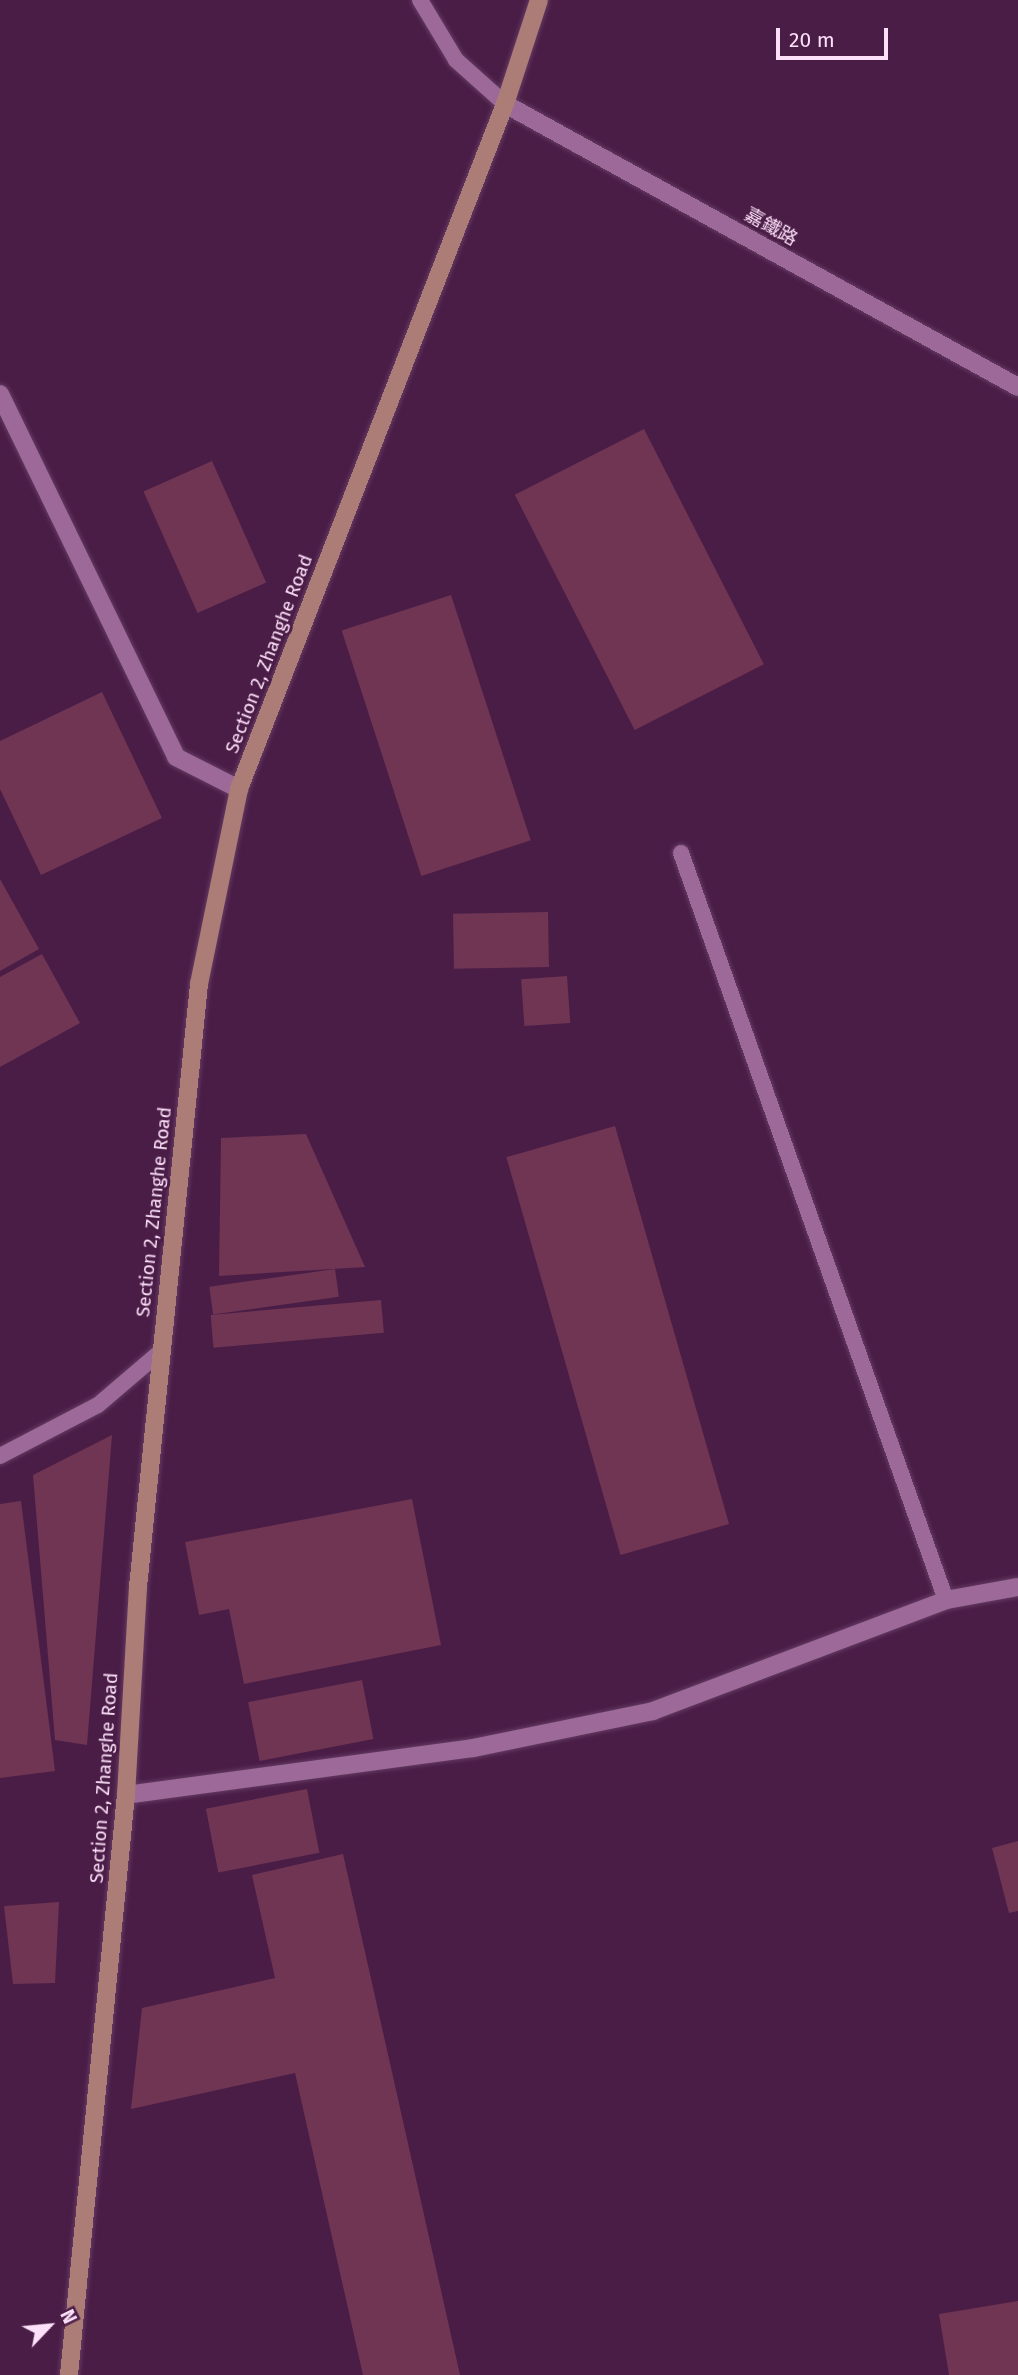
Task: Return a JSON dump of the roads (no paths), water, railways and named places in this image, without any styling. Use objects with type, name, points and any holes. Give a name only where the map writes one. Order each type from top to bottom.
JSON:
[{"type":"main road","name":"Section 2, Zhanghe Road","points":[[69,2375],[126,1795],[138,1587],[199,984],[239,789],[505,104],[539,0]]},
{"type":"street","name":"嘉鐵路","points":[[505,104],[1018,387]]},
{"type":"street","points":[[0,394],[176,757],[239,789]]},
{"type":"street","points":[[126,1795],[473,1748],[653,1711],[946,1600],[1018,1587]]},
{"type":"lane","points":[[420,0],[456,60],[505,104]]},
{"type":"lane","points":[[681,853],[946,1600]]},
{"type":"lane","points":[[0,1456],[98,1405],[160,1352]]}]
